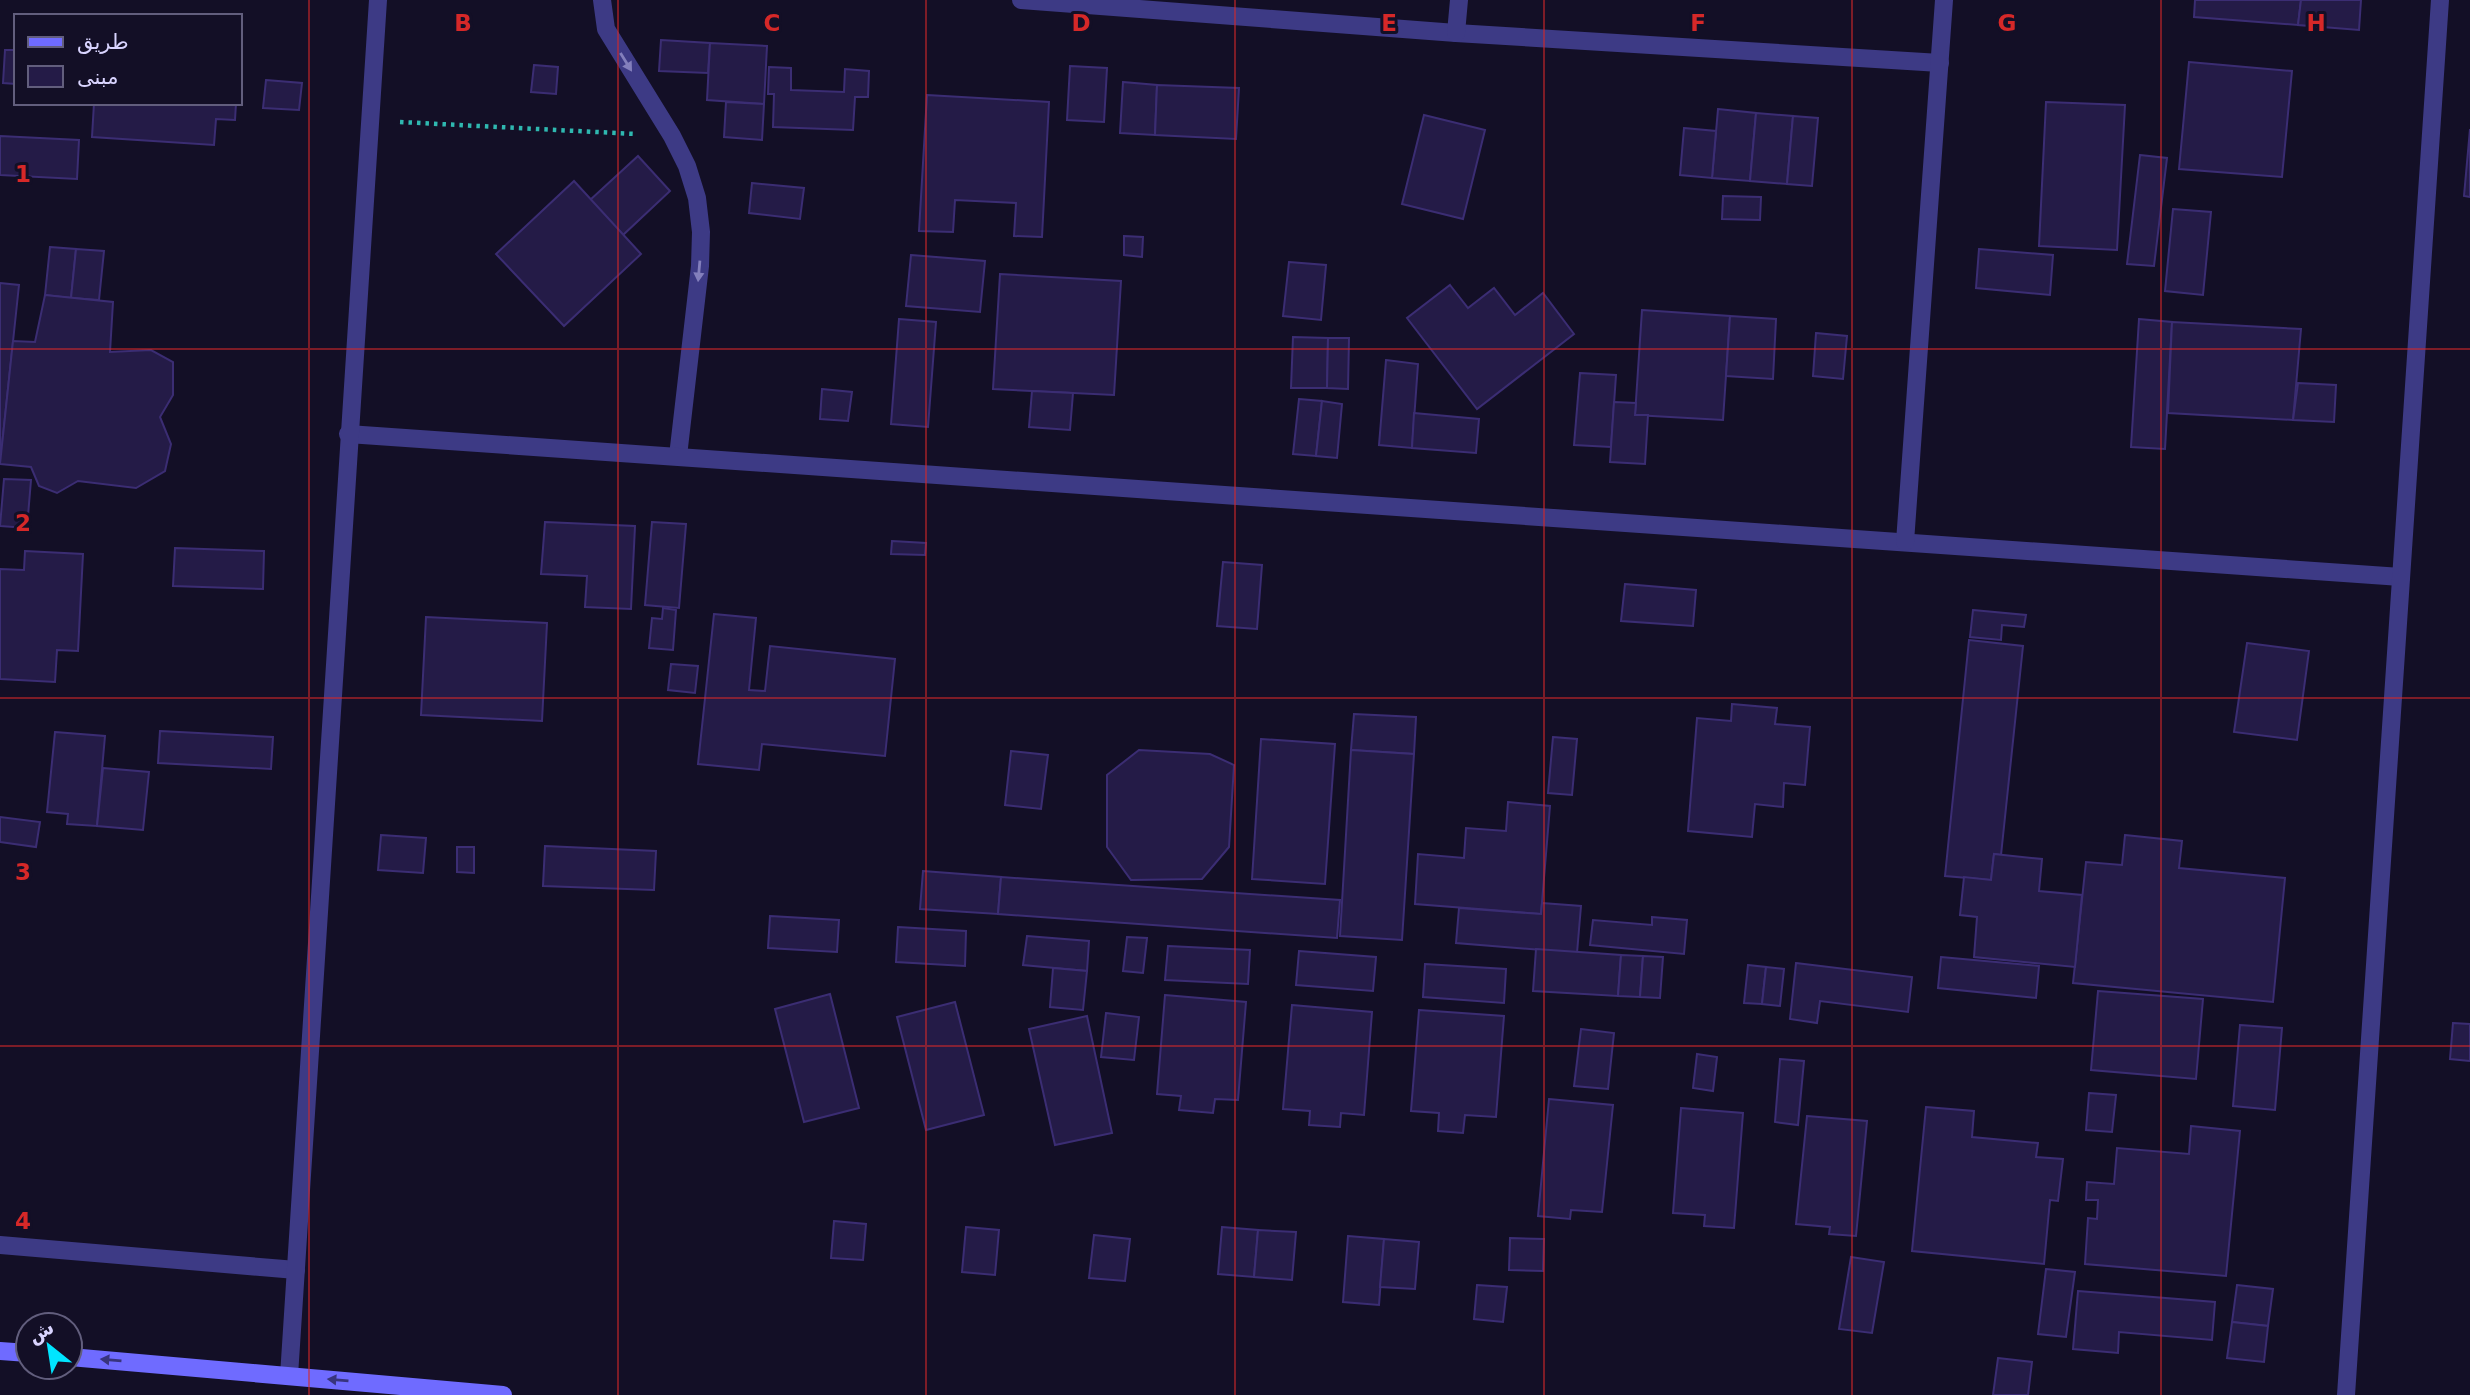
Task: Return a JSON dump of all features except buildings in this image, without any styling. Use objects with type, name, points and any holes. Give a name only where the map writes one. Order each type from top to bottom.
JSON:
[{"type":"main road","points":[[84,1358],[503,1395]]},
{"type":"street","points":[[289,1376],[378,0]]},
{"type":"street","points":[[602,0],[606,29],[672,136],[687,166],[697,198],[701,232],[700,266],[678,456]]},
{"type":"street","points":[[1021,0],[1457,33],[1940,63]]},
{"type":"street","points":[[1457,33],[1459,0]]},
{"type":"street","points":[[1905,542],[1944,0]]},
{"type":"street","points":[[2346,1395],[2440,0]]},
{"type":"street","points":[[348,433],[2401,577]]},
{"type":"street","points":[[0,1245],[296,1270]]},
{"type":"path","points":[[370,120],[672,136]]}]
